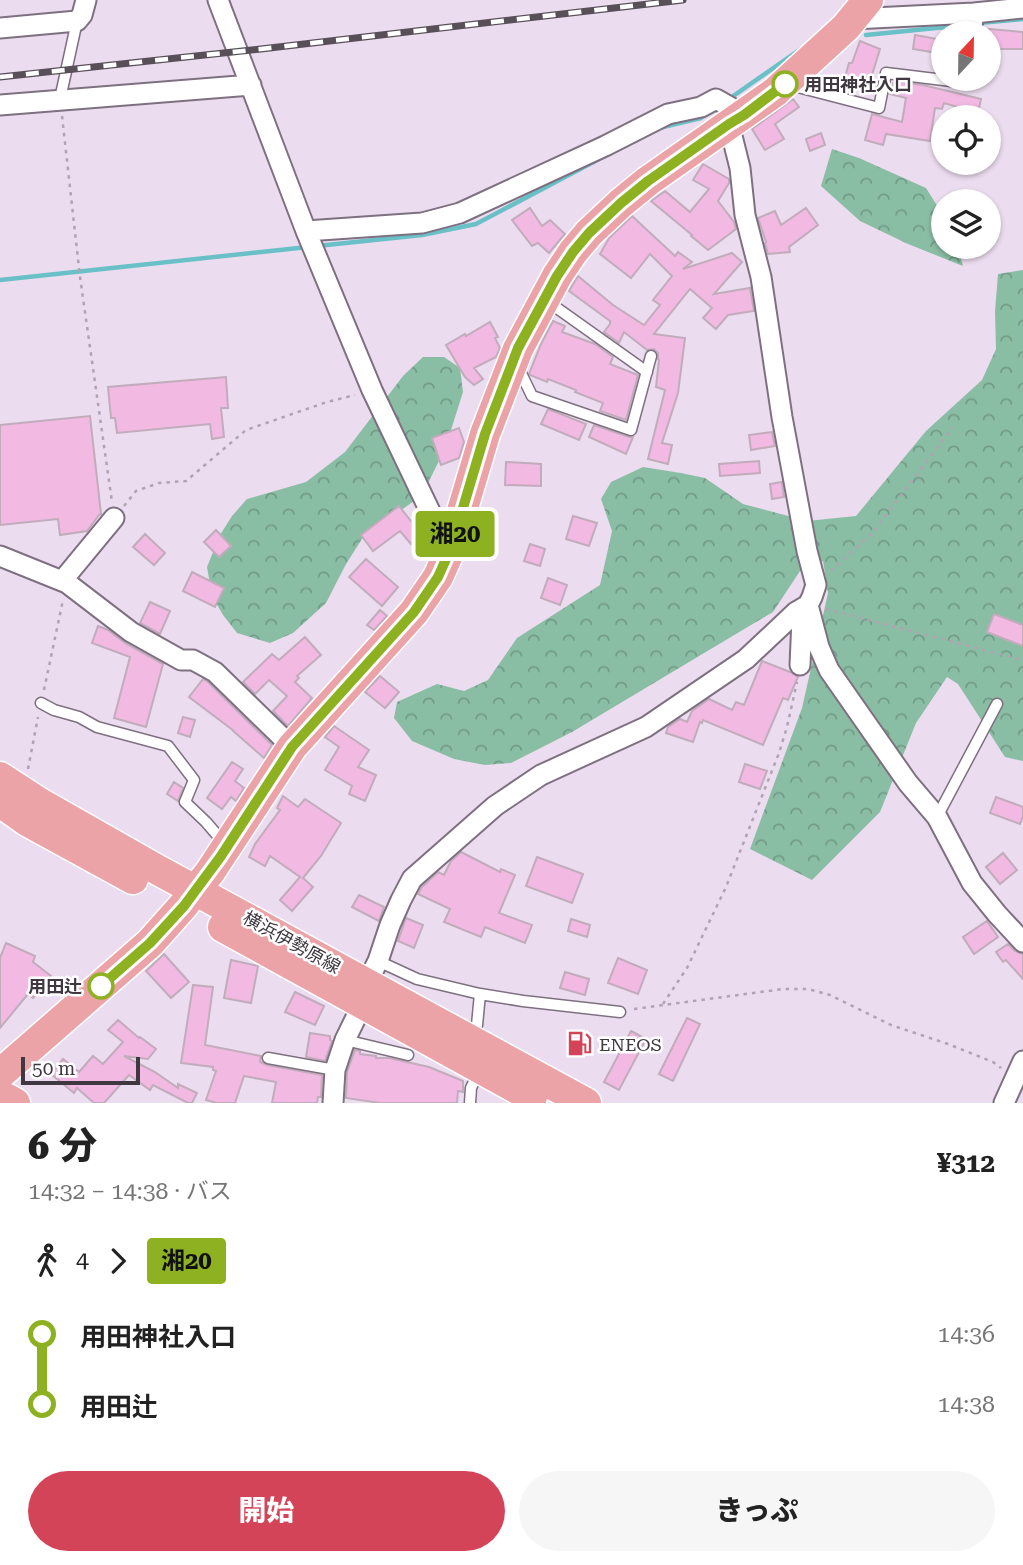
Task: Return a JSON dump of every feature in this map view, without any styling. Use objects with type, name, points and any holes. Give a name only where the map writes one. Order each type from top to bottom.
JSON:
[{"type":"main road","points":[[0,1074],[150,943],[190,898],[292,747],[414,612],[438,577],[451,548],[485,434],[514,359],[544,299],[573,252],[613,211],[731,111],[785,84],[846,27],[860,10]]},
{"type":"main road","name":"横浜伊勢原線","points":[[8,790],[27,821],[369,983],[586,1103]]},
{"type":"main road","name":"横浜伊勢原線","points":[[369,983],[479,1069],[542,1103]]},
{"type":"main road","points":[[0,1095],[15,1103]]},
{"type":"street","points":[[0,28],[77,21],[82,15],[86,0]]},
{"type":"street","points":[[218,0],[310,239],[372,390],[436,524],[451,548]]},
{"type":"street","points":[[982,21],[1023,8]]},
{"type":"street","points":[[860,10],[948,21]]},
{"type":"street","points":[[0,105],[251,85]]},
{"type":"street","points":[[310,239],[422,223],[460,213],[668,114],[701,107],[731,111],[745,215],[761,277],[782,417],[816,585],[802,619],[800,665]]},
{"type":"street","points":[[64,582],[114,518]]},
{"type":"street","points":[[0,556],[64,582],[131,632],[181,660],[193,660],[215,672],[292,747]]},
{"type":"street","points":[[808,605],[819,648],[829,670],[908,783],[937,817],[972,883],[1023,942]]},
{"type":"street","points":[[332,1103],[335,1070],[345,1040],[390,925],[412,879],[495,806],[541,775],[646,727],[746,659],[796,612],[808,605]]},
{"type":"street","points":[[1004,1103],[1019,1069]]},
{"type":"lane","points":[[60,99],[77,21]]},
{"type":"lane","points":[[785,84],[879,108],[886,73],[931,78]]},
{"type":"lane","points":[[544,299],[647,372]]},
{"type":"lane","points":[[514,359],[532,396],[631,430],[651,356]]},
{"type":"lane","points":[[41,703],[79,717],[97,727],[168,746],[194,780],[185,802],[227,846]]},
{"type":"lane","points":[[937,817],[997,704]]},
{"type":"lane","points":[[369,983],[417,979],[480,994],[620,1012]]},
{"type":"lane","points":[[470,1039],[477,1026],[480,994]]},
{"type":"lane","points":[[345,1040],[408,1055]]},
{"type":"lane","points":[[268,1058],[335,1070]]},
{"type":"lane","points":[[470,1103],[471,1088],[479,1069]]},
{"type":"path","points":[[60,99],[80,277],[114,518]]},
{"type":"path","points":[[114,518],[136,491],[159,483],[186,481],[246,430],[327,402],[372,390]]},
{"type":"path","points":[[816,585],[873,532],[953,427]]},
{"type":"path","points":[[8,790],[41,703],[64,582]]},
{"type":"path","points":[[808,605],[1023,660]]},
{"type":"path","points":[[663,1004],[687,968],[739,855],[779,753],[800,665]]},
{"type":"path","points":[[620,1012],[783,989],[808,989],[831,995],[891,1025],[1019,1069]]},
{"type":"green space","points":[[832,149],[926,188],[931,196],[931,253],[860,221],[821,186]]},
{"type":"green space","points":[[946,259],[961,259],[963,266]]},
{"type":"green space","points":[[1023,270],[1023,761],[1005,757],[958,684],[947,677],[916,723],[880,812],[812,880],[750,849],[802,708],[828,593],[823,561],[800,571],[773,612],[572,732],[511,763],[485,765],[454,759],[412,741],[394,718],[397,702],[437,684],[464,691],[488,680],[517,638],[600,585],[612,531],[601,499],[611,482],[643,467],[705,478],[743,504],[807,521],[856,516],[926,431],[982,380],[996,349],[998,274]]},
{"type":"green space","points":[[423,357],[444,357],[460,368],[463,392],[445,449],[422,495],[362,539],[326,603],[293,633],[270,643],[237,633],[212,596],[207,567],[220,535],[232,516],[247,499],[306,482],[345,452],[403,376]]},
{"type":"building","points":[[1001,30],[1023,32],[1023,49],[1001,49]]},
{"type":"building","points":[[915,35],[931,38],[931,52],[913,49]]},
{"type":"building","points":[[860,41],[880,49],[868,88],[844,80]]},
{"type":"building","points":[[894,81],[931,87],[931,91],[948,91],[981,99],[980,105],[931,105],[930,141],[886,134],[883,145],[865,140],[872,114],[902,122],[906,98],[890,94]]},
{"type":"building","points":[[793,99],[799,107],[775,124],[784,139],[765,150],[752,129]]},
{"type":"building","points":[[821,133],[825,145],[810,151],[806,139]]},
{"type":"building","points":[[703,164],[729,179],[718,201],[734,222],[736,229],[708,250],[651,201],[665,191],[690,212],[709,189],[693,180]]},
{"type":"building","points":[[530,208],[542,226],[550,220],[565,234],[549,253],[538,243],[532,246],[512,220]]},
{"type":"building","points":[[806,208],[818,225],[789,247],[790,252],[768,254],[758,218],[775,211],[781,225]]},
{"type":"building","points":[[632,216],[675,256],[678,252],[692,262],[683,269],[732,253],[742,262],[714,294],[750,288],[754,311],[728,315],[716,329],[703,318],[712,308],[690,289],[654,334],[685,338],[678,393],[662,443],[672,445],[668,464],[648,459],[665,390],[656,387],[658,353],[654,349],[647,350],[624,332],[619,343],[604,332],[610,321],[569,291],[578,276],[613,305],[644,325],[660,305],[653,300],[672,276],[650,254],[631,278],[600,254],[609,238]]},
{"type":"building","points":[[553,321],[565,326],[562,332],[595,344],[613,357],[610,364],[638,375],[626,420],[600,411],[603,403],[575,392],[576,390],[529,374]]},
{"type":"building","points":[[490,322],[500,348],[496,357],[474,368],[483,379],[474,385],[465,377],[446,345]]},
{"type":"building","points":[[226,377],[228,408],[221,408],[224,437],[212,439],[210,424],[117,433],[115,418],[111,418],[108,387]]},
{"type":"building","points":[[548,409],[586,424],[579,440],[541,424]]},
{"type":"building","points":[[90,416],[101,514],[87,531],[60,535],[58,519],[0,525],[0,425]]},
{"type":"building","points":[[594,425],[633,437],[626,454],[589,437]]},
{"type":"building","points":[[459,428],[464,442],[459,458],[441,465],[432,438]]},
{"type":"building","points":[[772,432],[775,446],[751,450],[749,435]]},
{"type":"building","points":[[759,461],[760,473],[720,476],[719,464]]},
{"type":"building","points":[[506,462],[541,464],[541,486],[505,485]]},
{"type":"building","points":[[782,482],[784,497],[772,499],[770,484]]},
{"type":"building","points":[[399,506],[422,535],[411,544],[400,531],[373,551],[361,535]]},
{"type":"building","points":[[573,516],[597,523],[589,546],[566,539]]},
{"type":"building","points":[[216,530],[231,546],[219,557],[204,542]]},
{"type":"building","points":[[145,534],[165,553],[154,565],[133,547]]},
{"type":"building","points":[[530,544],[545,549],[540,566],[524,561]]},
{"type":"building","points":[[366,559],[398,587],[382,606],[349,577]]},
{"type":"building","points":[[192,572],[224,588],[215,607],[183,591]]},
{"type":"building","points":[[548,578],[567,585],[560,605],[541,598]]},
{"type":"building","points":[[150,602],[170,611],[160,634],[140,623]]},
{"type":"building","points":[[380,610],[387,616],[374,630],[367,625]]},
{"type":"building","points":[[994,614],[1023,625],[1023,646],[987,632]]},
{"type":"building","points":[[98,626],[163,664],[146,727],[114,718],[130,657],[92,643]]},
{"type":"building","points":[[305,637],[321,655],[297,676],[299,678],[295,682],[312,698],[288,726],[273,711],[287,696],[269,680],[255,694],[243,682],[272,654],[279,660]]},
{"type":"building","points":[[762,661],[798,677],[788,700],[783,698],[763,745],[703,720],[693,742],[666,733],[668,727],[680,719],[687,722],[692,711],[709,699],[732,710],[736,702],[744,705]]},
{"type":"building","points":[[380,676],[399,692],[385,708],[365,692]]},
{"type":"building","points":[[203,679],[272,745],[264,758],[189,697]]},
{"type":"building","points":[[183,717],[195,720],[190,737],[178,733]]},
{"type":"building","points":[[334,726],[369,750],[358,767],[376,775],[365,801],[349,794],[352,786],[325,770],[339,747],[325,737]]},
{"type":"building","points":[[232,762],[243,769],[235,781],[244,788],[236,801],[231,797],[222,809],[207,798]]},
{"type":"building","points":[[745,764],[767,771],[760,789],[739,782]]},
{"type":"building","points":[[174,782],[183,788],[178,801],[167,794]]},
{"type":"building","points":[[283,796],[298,807],[305,799],[341,823],[321,856],[303,878],[313,887],[292,911],[280,900],[300,877],[270,856],[265,866],[249,857],[255,844],[280,810],[277,808]]},
{"type":"building","points":[[996,797],[1023,807],[1020,824],[990,813]]},
{"type":"building","points":[[461,852],[500,872],[501,869],[515,875],[499,913],[532,925],[525,943],[485,927],[481,937],[444,922],[450,909],[418,894],[438,872],[444,875],[451,861]]},
{"type":"building","points":[[1003,853],[1017,870],[1000,884],[986,867]]},
{"type":"building","points":[[537,857],[583,874],[572,903],[526,886]]},
{"type":"building","points":[[359,895],[384,907],[379,921],[352,907]]},
{"type":"building","points":[[406,918],[423,925],[414,948],[398,941]]},
{"type":"building","points":[[571,919],[590,925],[587,937],[568,931]]},
{"type":"building","points":[[987,921],[998,937],[974,954],[963,937]]},
{"type":"building","points":[[6,943],[35,956],[33,962],[51,976],[33,998],[28,994],[0,1028],[0,958]]},
{"type":"building","points":[[1008,944],[1023,954],[1023,979],[1006,960],[1003,962],[996,952]]},
{"type":"building","points":[[164,954],[189,982],[171,998],[146,971]]},
{"type":"building","points":[[618,958],[647,970],[638,994],[608,983]]},
{"type":"building","points":[[231,960],[258,966],[251,1003],[224,998]]},
{"type":"building","points":[[565,972],[589,979],[585,995],[560,988]]},
{"type":"building","points":[[193,985],[213,987],[205,1045],[261,1056],[260,1062],[267,1065],[322,1075],[321,1097],[318,1097],[317,1103],[272,1103],[276,1082],[244,1076],[235,1103],[206,1100],[216,1071],[213,1067],[181,1063]]},
{"type":"building","points":[[295,992],[324,1006],[315,1025],[285,1012]]},
{"type":"building","points":[[687,1018],[700,1024],[673,1081],[659,1074]]},
{"type":"building","points":[[118,1020],[156,1049],[148,1059],[124,1056],[178,1088],[178,1084],[197,1093],[192,1103],[153,1085],[150,1090],[129,1075],[104,1103],[94,1103],[77,1088],[74,1093],[51,1074],[63,1059],[79,1072],[93,1056],[103,1064],[123,1042],[108,1030]]},
{"type":"building","points":[[631,1031],[646,1039],[619,1090],[604,1082]]},
{"type":"building","points":[[310,1033],[330,1036],[332,1041],[325,1061],[306,1057]]},
{"type":"building","points":[[355,1050],[376,1058],[389,1058],[429,1067],[463,1081],[463,1092],[458,1091],[457,1103],[380,1103],[346,1098],[347,1072]]},
{"type":"waterway","points":[[1001,21],[1023,19]]},
{"type":"waterway","points":[[866,35],[931,28]]},
{"type":"waterway","points":[[729,99],[802,48]]},
{"type":"waterway","points":[[659,128],[701,118],[707,114]]},
{"type":"waterway","points":[[317,246],[422,235],[476,224],[601,158]]},
{"type":"waterway","points":[[0,280],[308,247]]},
{"type":"railway","points":[[0,77],[683,0]]},
{"type":"bus line","name":"湘20","points":[[101,986],[150,943],[184,906],[221,856],[292,747],[414,612],[438,577],[451,548],[485,434],[518,348],[573,252],[589,233],[648,181],[785,84]]},
{"type":"place","name":"用田神社入口","points":[[785,84]]},
{"type":"place","name":"用田辻","points":[[101,986]]},
{"type":"place","name":"ENEOS","points":[[579,1044]]}]
